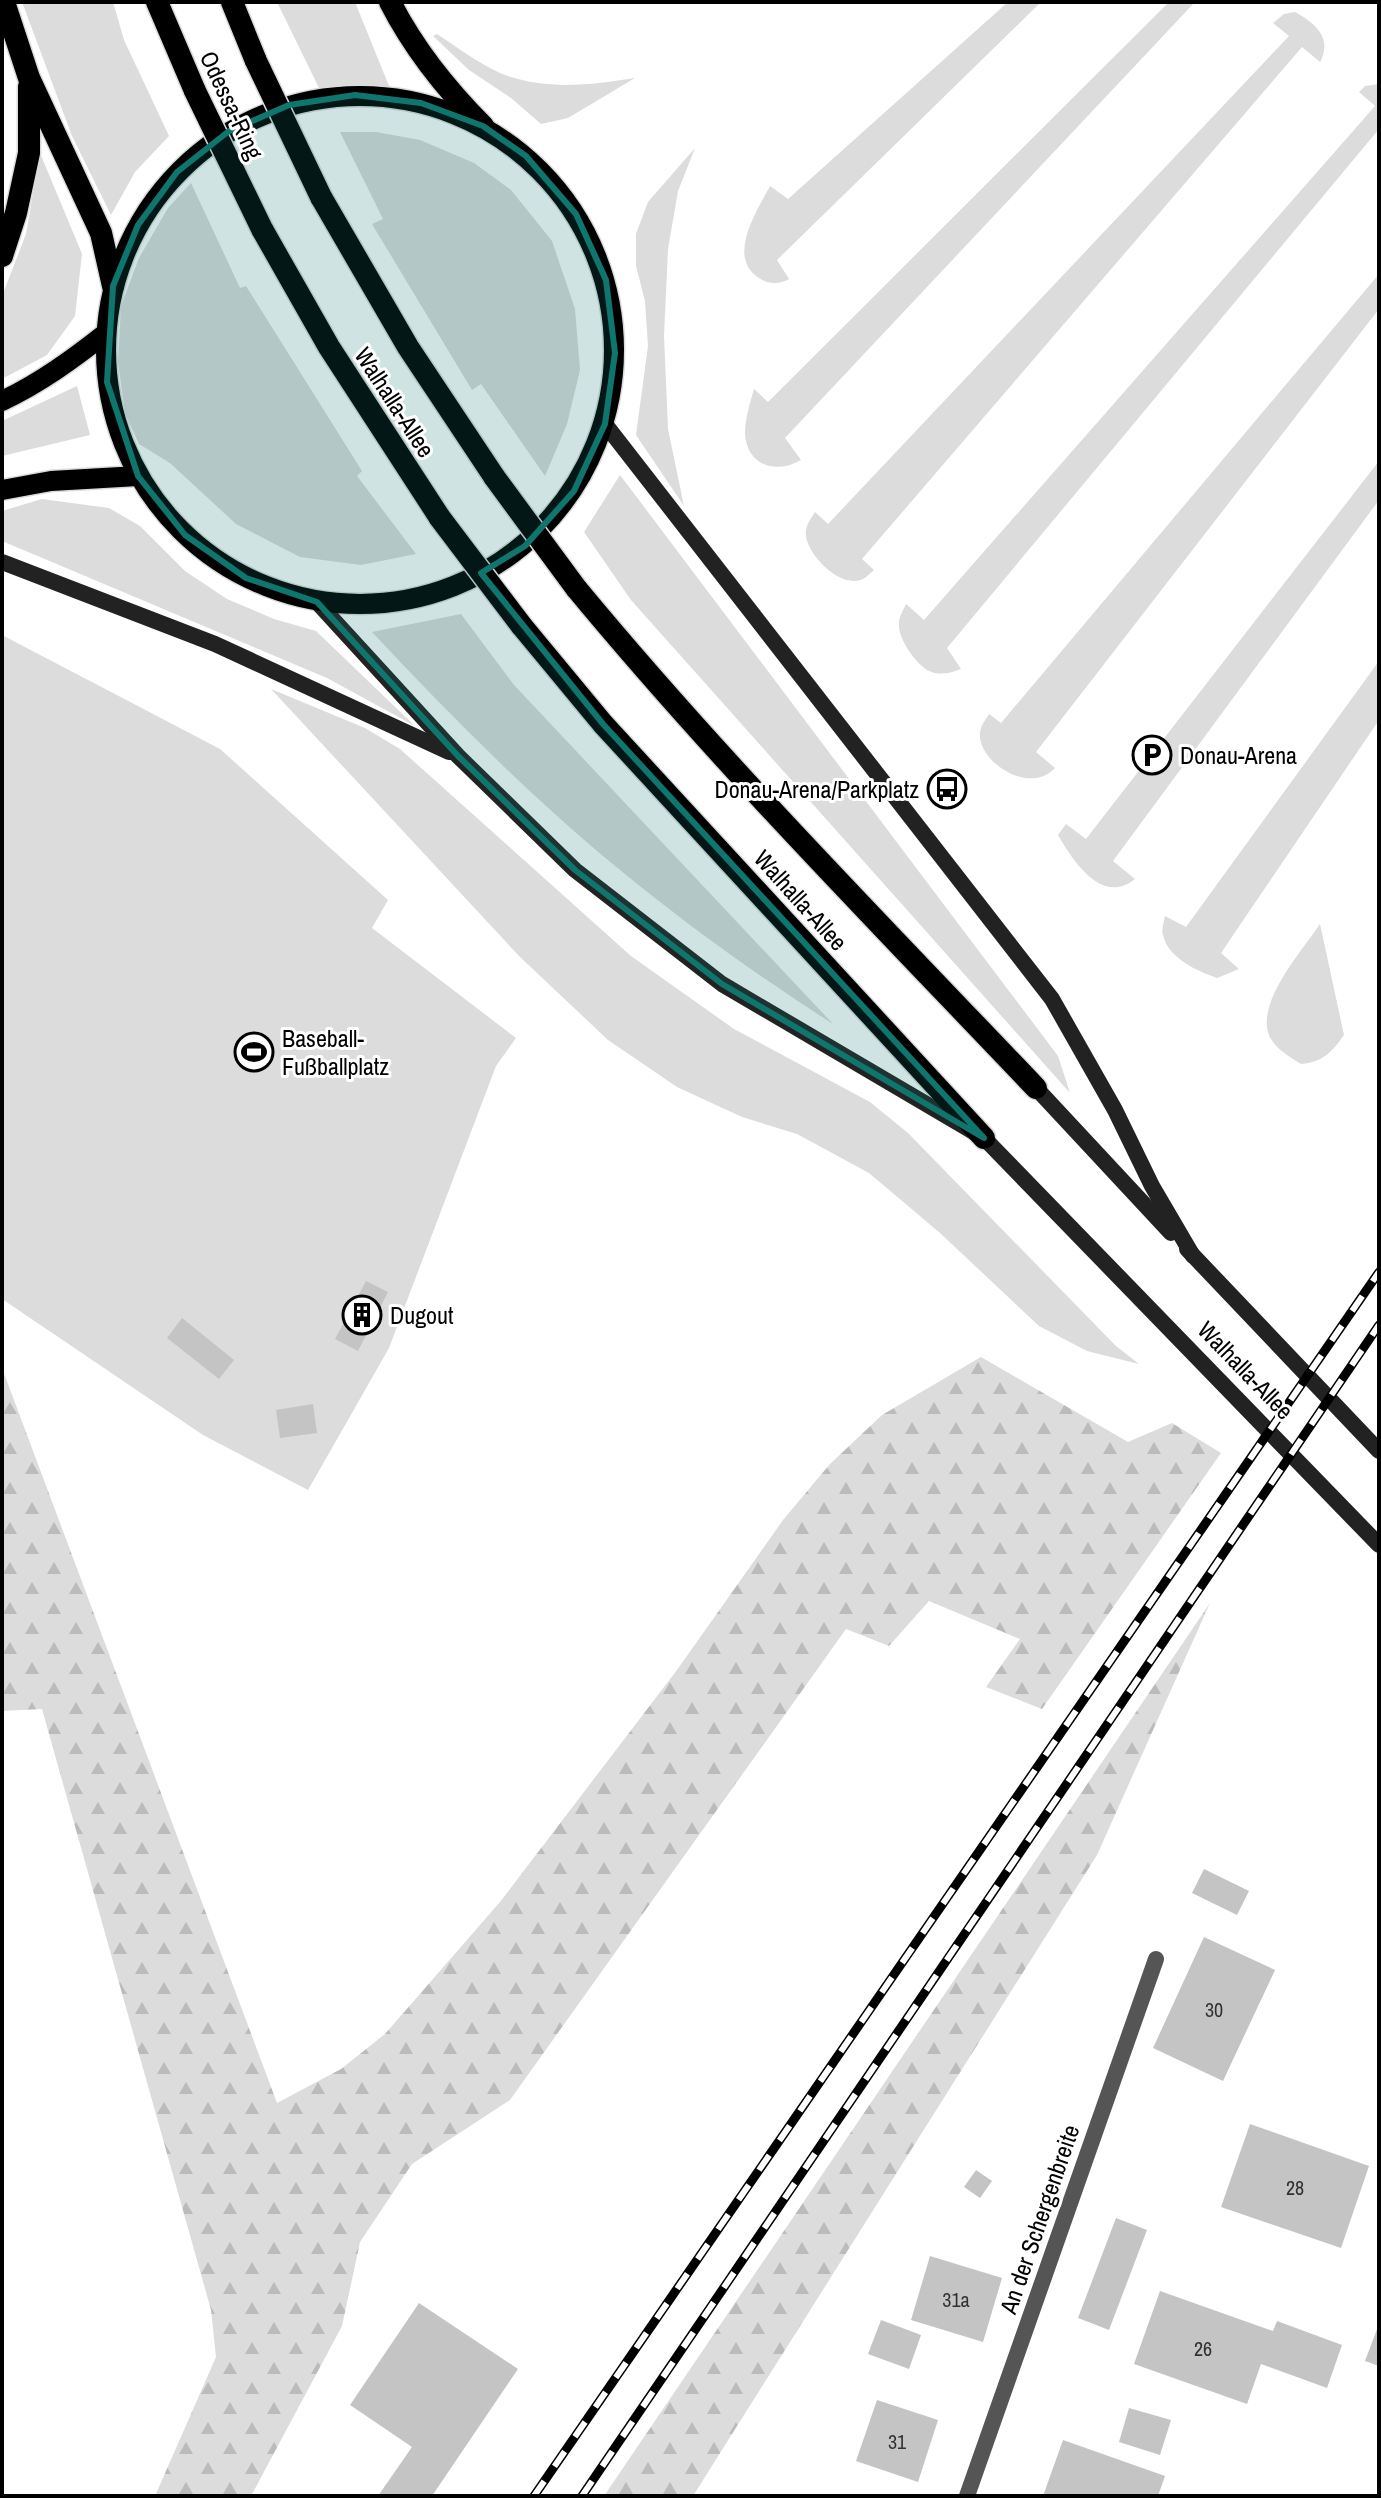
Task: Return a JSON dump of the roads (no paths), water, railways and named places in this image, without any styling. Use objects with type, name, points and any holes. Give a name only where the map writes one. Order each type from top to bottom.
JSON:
[{"type":"highway","points":[[4,2],[29,78],[101,233],[113,286]]},
{"type":"highway","name":"Odessa-Ring","points":[[157,2],[195,91],[262,229]]},
{"type":"highway","name":"Odessa-Ring","points":[[232,2],[256,61],[321,197]]},
{"type":"highway","points":[[390,2],[400,23],[443,86],[483,126]]},
{"type":"highway","points":[[2,256],[16,213],[29,153],[29,78]]},
{"type":"highway","name":"Walhalla-Allee","points":[[321,197],[408,347],[495,478],[576,588],[634,658],[740,775],[1036,1088]]},
{"type":"highway","name":"Walhalla-Allee","points":[[262,229],[329,347],[440,518],[521,625],[603,724],[984,1138]]},
{"type":"main road","points":[[355,95],[421,103],[483,126],[526,156],[576,214],[606,280],[615,353],[605,424],[574,491],[525,546],[462,584],[391,603],[317,602],[246,578],[185,535],[138,476],[118,431],[110,395],[106,333],[113,286],[138,225],[177,172],[229,131],[289,105],[355,95]]},
{"type":"main road","points":[[2,401],[24,391],[70,361],[106,333]]},
{"type":"main road","points":[[605,424],[1052,999],[1193,1256]]},
{"type":"main road","points":[[2,490],[51,481],[138,476]]},
{"type":"main road","points":[[2,562],[215,644],[458,756]]},
{"type":"main road","points":[[317,602],[458,756],[575,870],[722,984],[984,1138]]},
{"type":"main road","name":"Walhalla-Allee","points":[[1036,1088],[1379,1451]]},
{"type":"main road","name":"Walhalla-Allee","points":[[984,1138],[1379,1545]]},
{"type":"street","name":"An der Schergenbreite","points":[[967,2496],[1156,1959]]},
{"type":"railway","points":[[534,2496],[1379,1272]]},
{"type":"railway","points":[[582,2496],[1379,1325]]},
{"type":"place","name":"Donau-Arena","points":[[1152,755]]},
{"type":"place","name":"Donau-Arena/Parkplatz","points":[[947,789]]},
{"type":"place","name":"Baseball- Fußballplatz","points":[[254,1052]]},
{"type":"place","name":"Dugout","points":[[362,1315]]}]
